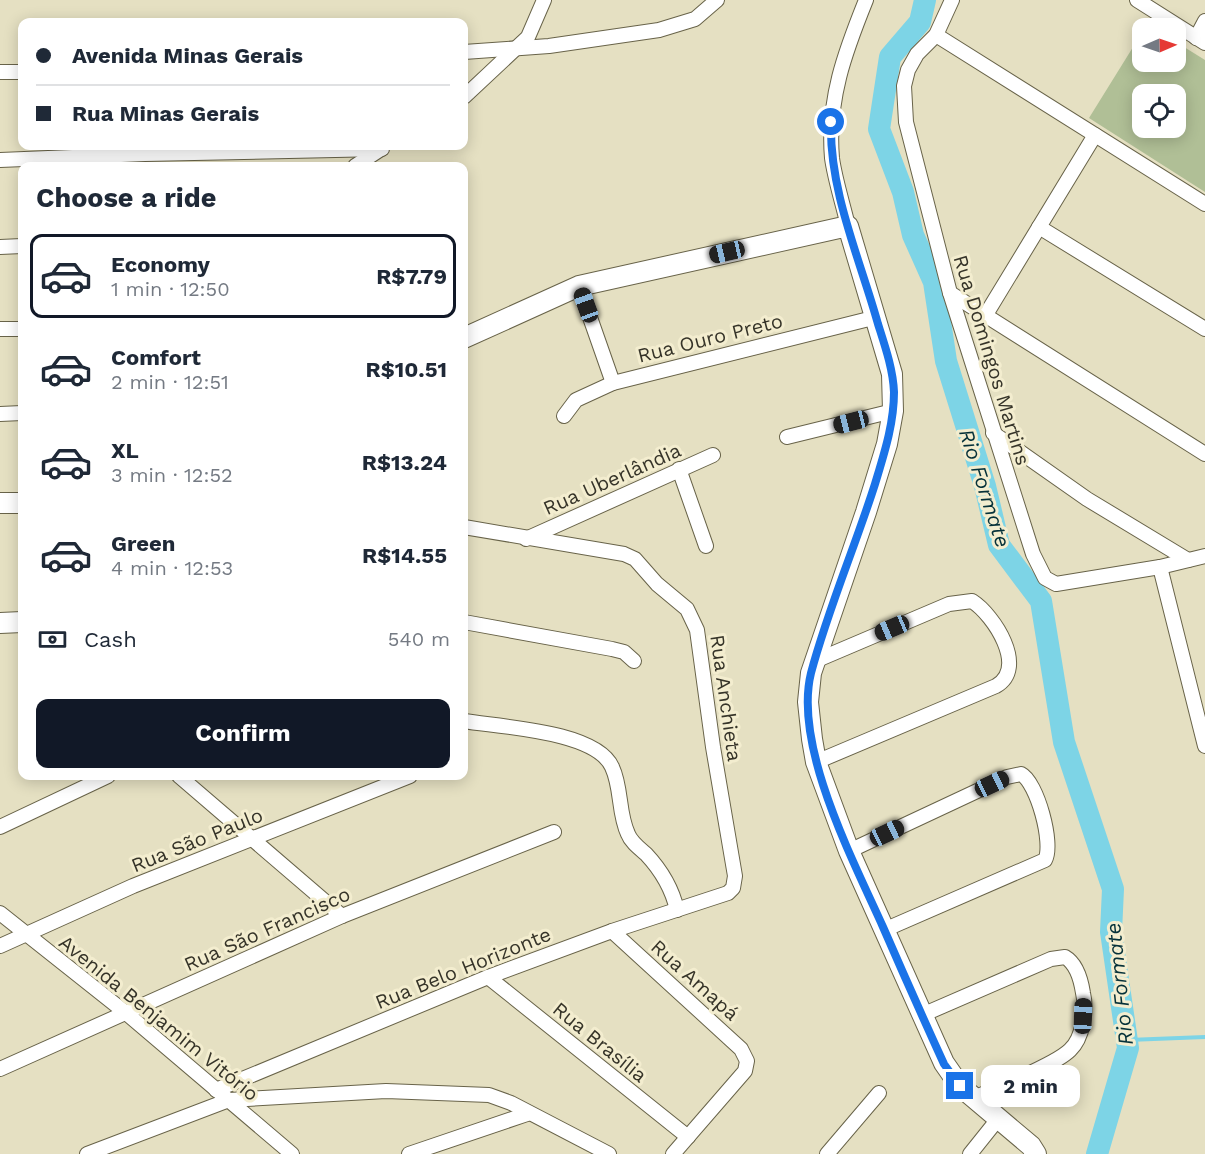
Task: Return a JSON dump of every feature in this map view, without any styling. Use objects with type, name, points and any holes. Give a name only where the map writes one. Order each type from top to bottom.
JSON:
[{"type":"street","points":[[468,93],[528,37],[544,0]]},
{"type":"street","points":[[468,52],[517,49],[678,26],[695,19],[717,0]]},
{"type":"street","points":[[866,0],[844,55],[832,109],[832,160],[848,226],[892,374],[893,411],[887,444],[866,512],[815,661],[808,702],[816,762],[849,851],[947,1069],[960,1086],[1031,1146],[1036,1154]]},
{"type":"street","name":"Rua Domingos Martins","points":[[952,0],[936,36],[917,54],[908,70],[904,86],[906,122],[950,293],[993,433],[1034,554],[1050,582],[1062,584],[1160,567],[1205,556]]},
{"type":"street","points":[[1137,0],[1201,40],[1205,21]]},
{"type":"street","points":[[936,36],[1205,204]]},
{"type":"street","points":[[0,72],[18,72]]},
{"type":"street","points":[[986,316],[1095,135]]},
{"type":"street","points":[[0,160],[132,150]]},
{"type":"street","points":[[361,162],[379,150]]},
{"type":"street","points":[[468,336],[579,286],[848,226]]},
{"type":"street","points":[[1039,227],[1205,329]]},
{"type":"street","points":[[0,247],[18,246]]},
{"type":"street","points":[[579,286],[614,383]]},
{"type":"street","points":[[950,293],[1205,454]]},
{"type":"street","name":"Rua Ouro Preto","points":[[564,416],[576,400],[614,383],[876,317]]},
{"type":"street","points":[[0,330],[18,329]]},
{"type":"street","points":[[787,437],[893,411]]},
{"type":"street","points":[[0,414],[18,413]]},
{"type":"street","points":[[993,433],[1088,499],[1188,560]]},
{"type":"street","name":"Rua Uberlândia","points":[[526,539],[713,455]]},
{"type":"street","points":[[679,470],[706,546]]},
{"type":"street","points":[[0,502],[18,502]]},
{"type":"street","name":"Rua Anchieta","points":[[468,528],[631,557],[687,609],[692,617],[701,647],[712,747],[735,876],[733,888],[728,893]]},
{"type":"street","points":[[1160,567],[1205,746]]},
{"type":"street","points":[[815,661],[949,604],[972,601],[991,617],[1010,660],[1008,677],[996,686],[816,762]]},
{"type":"street","points":[[0,623],[18,622]]},
{"type":"street","points":[[468,623],[612,649],[624,652],[634,661]]},
{"type":"street","points":[[468,722],[563,738],[587,744],[605,755],[618,783],[628,836],[668,884],[677,910]]},
{"type":"street","points":[[849,851],[1007,777],[1021,774],[1030,781],[1048,837],[1049,848],[1045,860],[884,930]]},
{"type":"street","points":[[0,827],[100,780]]},
{"type":"street","points":[[184,780],[342,916]]},
{"type":"street","name":"Rua São Paulo","points":[[0,946],[133,886],[401,780]]},
{"type":"street","name":"Rua São Francisco","points":[[0,1069],[342,916],[554,832]]},
{"type":"street","name":"Rua Belo Horizonte","points":[[216,1090],[488,977],[612,931],[728,893]]},
{"type":"street","name":"Avenida Benjamim Vitório","points":[[0,913],[126,1013],[292,1154]]},
{"type":"street","name":"Rua Amapá","points":[[612,931],[741,1049],[747,1061],[745,1071],[688,1137]]},
{"type":"street","points":[[922,1015],[1052,959],[1065,957],[1075,967],[1084,997],[1083,1016],[1075,1044],[1059,1057],[974,1098]]},
{"type":"street","name":"Rua Brasília","points":[[488,977],[688,1137]]},
{"type":"street","points":[[87,1154],[229,1100],[386,1090],[467,1092],[489,1095],[511,1103],[527,1114],[609,1154]]},
{"type":"street","points":[[827,1154],[879,1093]]},
{"type":"street","points":[[409,1154],[527,1114]]},
{"type":"street","points":[[970,1154],[998,1119]]},
{"type":"street","points":[[673,1154],[688,1137]]},
{"type":"green space","points":[[1186,48],[1205,60],[1205,192],[1089,118],[1132,49],[1132,72],[1186,72]]},
{"type":"waterway","name":"Rio Formate","points":[[925,0],[920,22],[890,57],[879,129],[903,192],[913,235],[934,282],[946,361],[985,486],[999,545],[1041,601],[1064,742],[1113,889],[1111,932],[1128,1048],[1097,1154]]},
{"type":"waterway","points":[[1128,1040],[1205,1037]]},
{"type":"route","points":[[831,122],[832,160],[848,226],[892,374],[894,391],[887,444],[811,673],[808,702],[812,739],[816,762],[849,851],[944,1064],[960,1086]]}]
